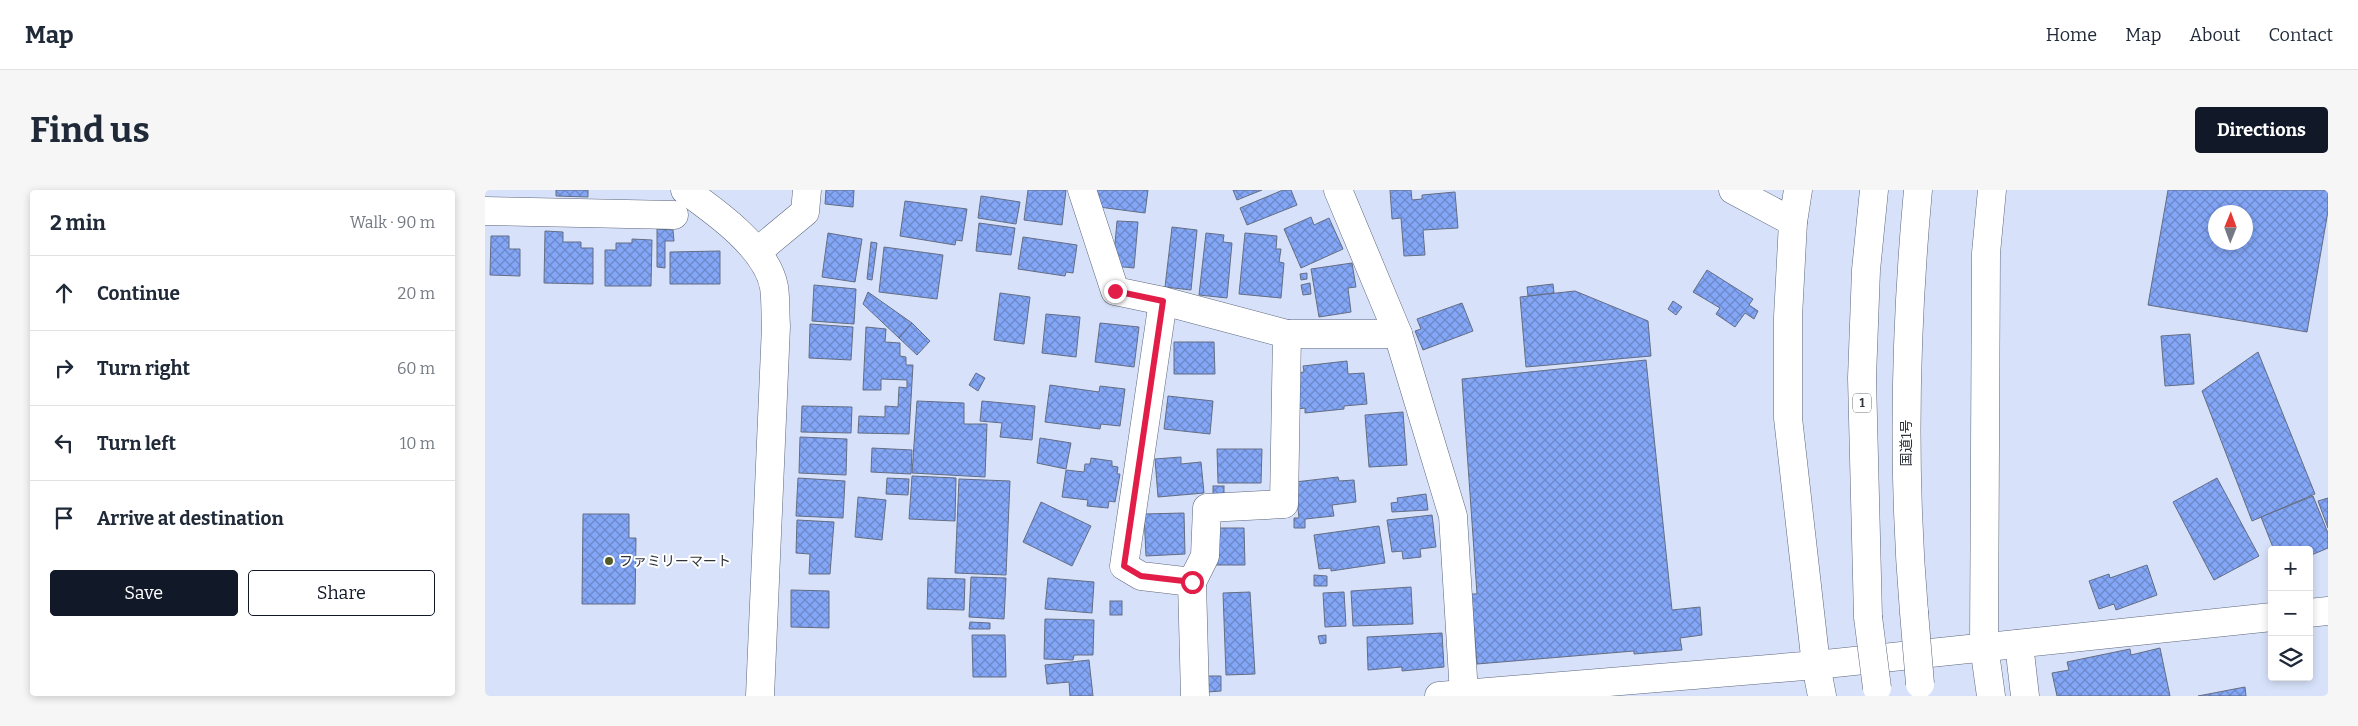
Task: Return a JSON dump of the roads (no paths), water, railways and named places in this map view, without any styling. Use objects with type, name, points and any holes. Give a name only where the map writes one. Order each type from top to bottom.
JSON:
[{"type":"main road","points":[[685,190],[758,251],[774,286],[776,326],[760,696]]},
{"type":"main road","points":[[758,251],[805,212],[807,190]]},
{"type":"main road","points":[[1082,190],[1115,291],[1163,301],[1287,334],[1398,334]]},
{"type":"main road","points":[[1338,190],[1398,334],[1453,516],[1452,695],[1816,665],[2268,617]]},
{"type":"main road","points":[[1733,190],[1793,222]]},
{"type":"main road","points":[[1798,190],[1793,222],[1788,317],[1788,418],[1821,696]]},
{"type":"main road","name":"1","points":[[1874,190],[1866,270],[1862,378],[1868,617],[1877,692]]},
{"type":"main road","name":"国道1号","points":[[1918,190],[1911,268],[1905,376],[1907,486],[1914,612],[1921,690]]},
{"type":"main road","points":[[1991,696],[1984,646],[1986,253],[1992,190]]},
{"type":"main road","points":[[485,211],[674,215]]},
{"type":"main road","points":[[1163,301],[1124,566],[1141,576],[1192,582]]},
{"type":"main road","points":[[1195,696],[1192,582],[1205,556],[1207,508],[1284,504],[1287,334]]},
{"type":"main road","points":[[2313,613],[2328,611]]},
{"type":"main road","points":[[2019,644],[2025,696]]},
{"type":"place","name":"ファミリーマート","points":[[609,561]]}]
